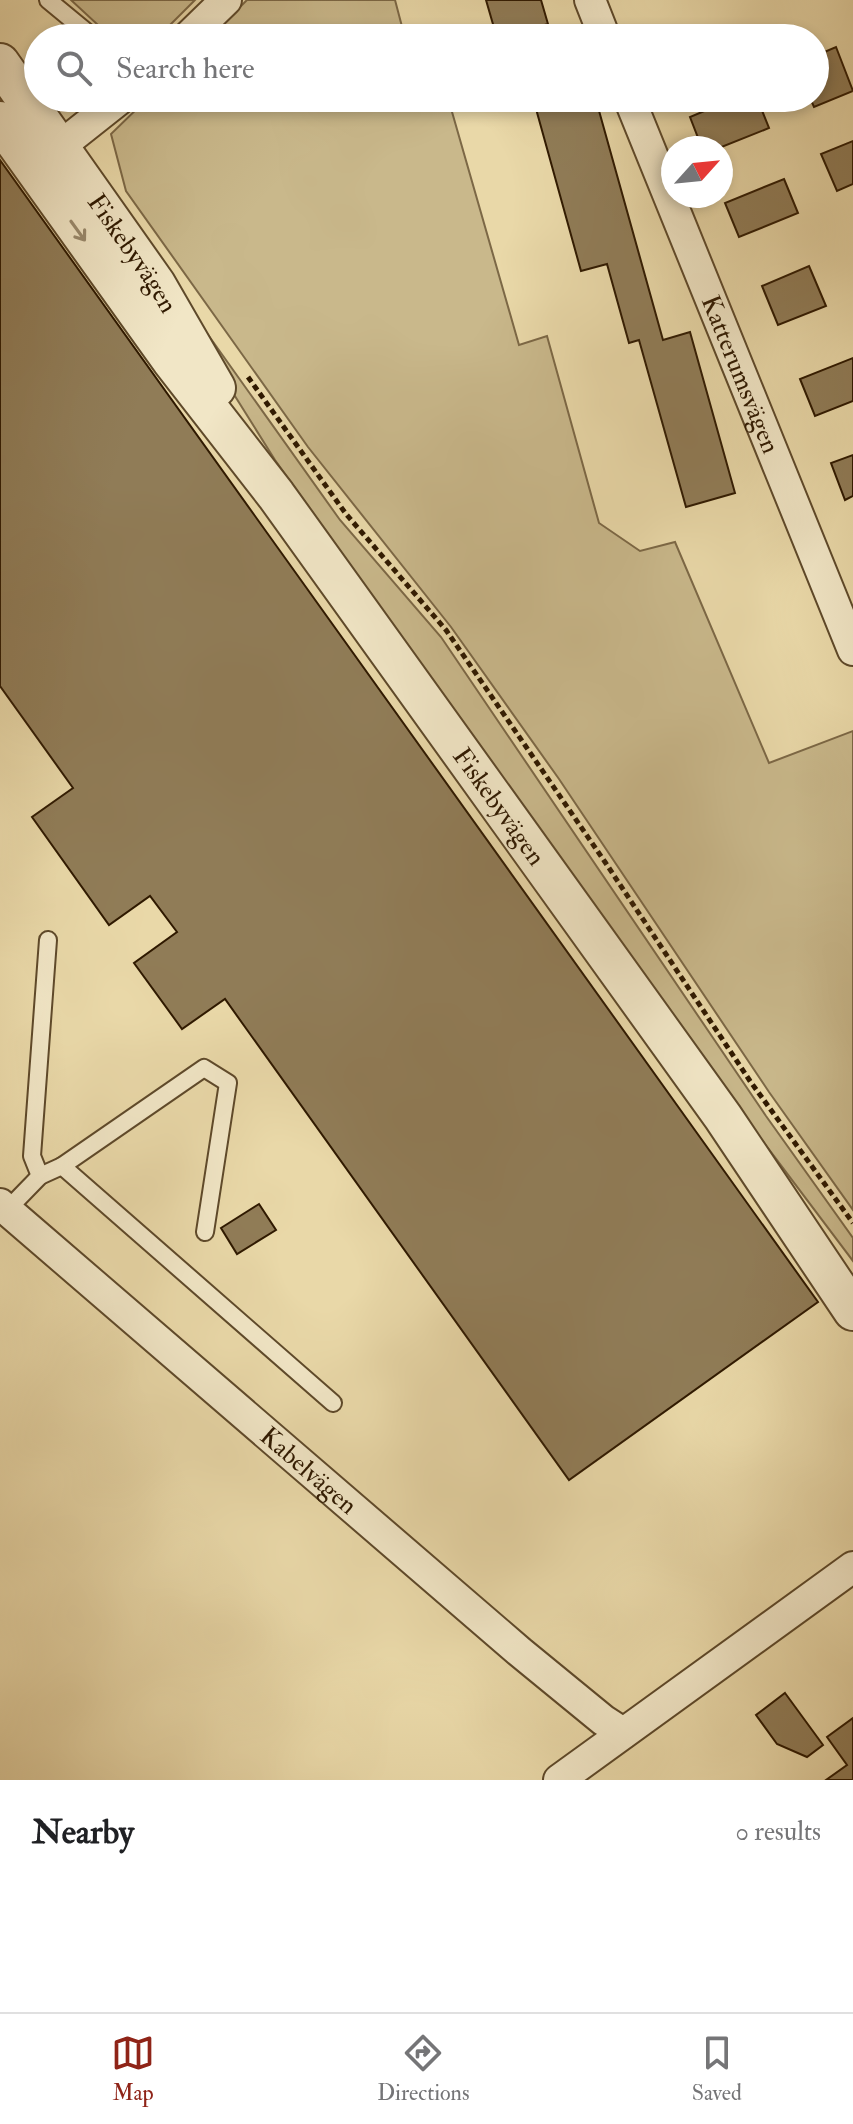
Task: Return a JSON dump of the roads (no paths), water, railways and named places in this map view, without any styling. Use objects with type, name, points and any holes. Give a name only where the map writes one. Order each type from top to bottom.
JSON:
[{"type":"street","points":[[201,24],[226,0]]},
{"type":"street","points":[[590,0],[599,24]]},
{"type":"street","name":"Fiskebyvägen","points":[[0,63],[24,111]]},
{"type":"street","name":"Fiskebyvägen","points":[[24,112],[47,157]]},
{"type":"street","points":[[47,157],[103,112]]},
{"type":"street","name":"Katterumsvägen","points":[[635,112],[853,650]]},
{"type":"street","name":"Fiskebyvägen","points":[[0,121],[47,157],[156,284],[276,495],[723,1117],[853,1311]]},
{"type":"street","name":"Fiskebyvägen","points":[[723,1117],[853,1279]]},
{"type":"street","name":"Kabelvägen","points":[[3,1207],[520,1652],[623,1733]]},
{"type":"street","points":[[562,1779],[853,1567]]},
{"type":"lane","points":[[48,0],[77,24]]},
{"type":"lane","points":[[40,1176],[32,1156],[48,940]]},
{"type":"lane","points":[[3,1207],[40,1176],[62,1166],[204,1068],[228,1083],[205,1232]]},
{"type":"lane","points":[[62,1166],[333,1403]]}]
